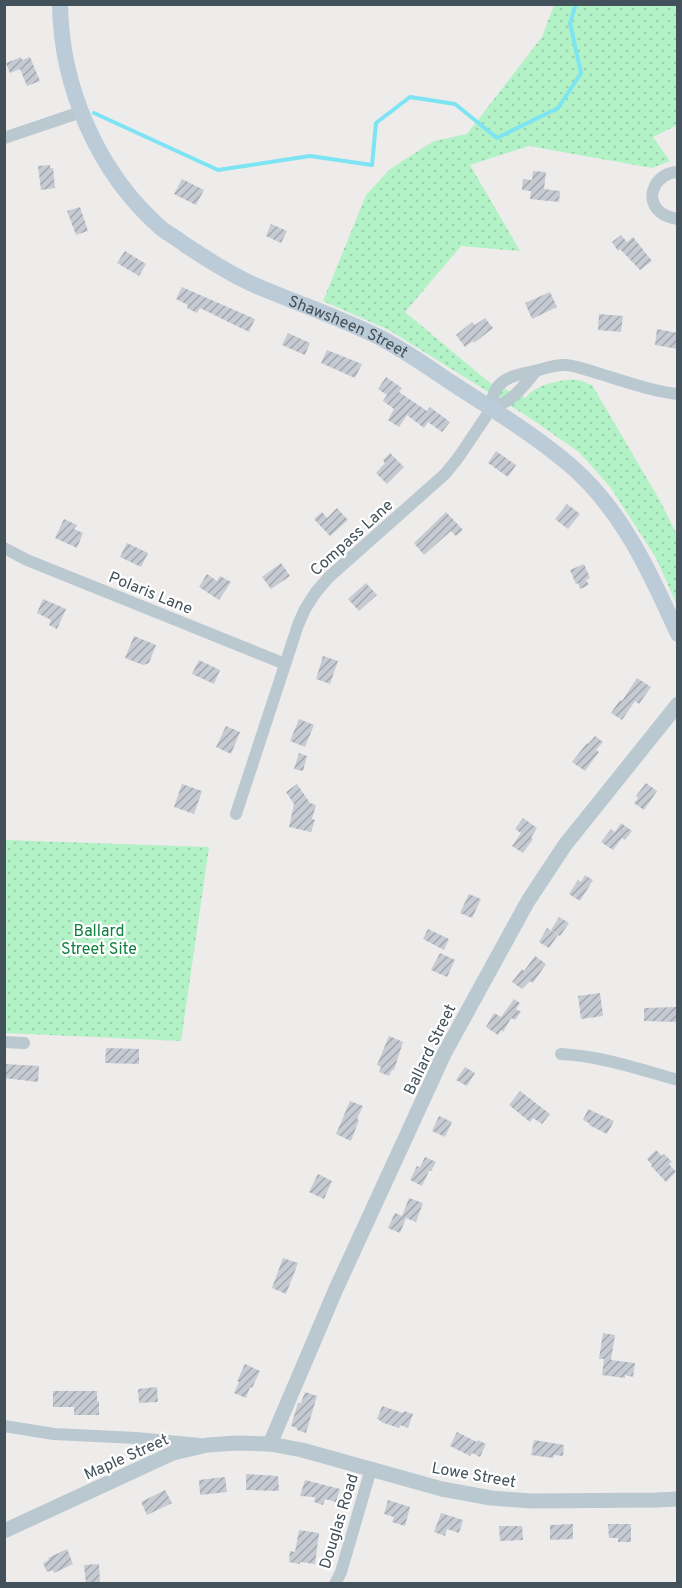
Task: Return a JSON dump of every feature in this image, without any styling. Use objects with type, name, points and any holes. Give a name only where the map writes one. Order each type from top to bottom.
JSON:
[{"type":"main road","name":"Shawsheen Street","points":[[60,4],[64,53],[81,112],[94,142],[131,197],[162,228],[211,262],[248,282],[380,338],[491,409],[571,466],[596,491],[615,515],[660,594],[678,634]]},
{"type":"street","points":[[4,138],[81,112]]},
{"type":"street","points":[[678,172],[668,173],[659,179],[652,196],[655,206],[661,213],[678,219]]},
{"type":"street","points":[[536,371],[514,396],[491,409],[492,396],[499,385],[518,374],[536,371],[547,366],[567,365],[655,390],[678,394]]},
{"type":"street","name":"Compass Lane","points":[[236,813],[305,609],[316,592],[342,565],[445,474],[491,409]]},
{"type":"street","name":"Polaris Lane","points":[[4,548],[27,560],[285,664]]},
{"type":"street","name":"Ballard Street","points":[[270,1444],[336,1289],[444,1054],[528,901],[565,845],[678,704]]},
{"type":"street","points":[[4,1042],[24,1043]]},
{"type":"street","points":[[561,1054],[607,1059],[678,1080]]},
{"type":"street","points":[[4,1426],[54,1434],[136,1438],[207,1445]]},
{"type":"street","name":"Maple Street","points":[[4,1531],[173,1453],[207,1445],[270,1444]]},
{"type":"street","name":"Lowe Street","points":[[270,1444],[325,1455],[442,1489],[491,1498],[531,1501],[678,1499]]},
{"type":"street","name":"Douglas Road","points":[[335,1584],[341,1572],[371,1468]]},
{"type":"green space","points":[[554,5],[677,5],[677,125],[653,137],[670,161],[652,168],[529,146],[470,165],[520,251],[461,246],[405,312],[490,383],[526,398],[535,389],[557,381],[579,380],[592,385],[659,499],[677,535],[677,605],[656,558],[611,488],[579,452],[527,416],[389,330],[323,301],[366,195],[390,169],[434,141],[467,134],[542,37]]},
{"type":"green space","name":"Ballard Street Site","points":[[5,840],[209,847],[181,1041],[5,1033]]},
{"type":"building","points":[[21,57],[22,60],[30,57],[40,81],[27,86],[20,69],[10,73],[6,63]]},
{"type":"building","points":[[50,165],[50,168],[53,168],[55,188],[41,190],[38,166]]},
{"type":"building","points":[[533,171],[546,172],[544,189],[560,191],[559,202],[530,199],[531,191],[522,190],[523,179],[532,180]]},
{"type":"building","points":[[182,179],[204,190],[196,205],[174,194]]},
{"type":"building","points":[[80,207],[88,231],[76,235],[67,211]]},
{"type":"building","points":[[271,224],[287,231],[281,243],[266,236]]},
{"type":"building","points":[[621,235],[627,242],[633,237],[652,261],[640,270],[620,249],[618,251],[612,242]]},
{"type":"building","points":[[125,251],[146,264],[139,276],[117,263]]},
{"type":"building","points":[[182,287],[255,319],[249,332],[200,308],[197,313],[187,308],[188,305],[176,299]]},
{"type":"building","points":[[550,292],[557,307],[532,319],[525,303]]},
{"type":"building","points":[[599,314],[623,316],[621,332],[598,330]]},
{"type":"building","points":[[485,318],[493,328],[465,347],[456,335],[472,322],[475,325]]},
{"type":"building","points":[[657,329],[678,333],[678,349],[655,345]]},
{"type":"building","points":[[288,333],[310,343],[305,355],[282,345]]},
{"type":"building","points":[[327,350],[362,364],[355,378],[321,363]]},
{"type":"building","points":[[386,377],[402,388],[399,392],[427,411],[430,407],[450,422],[442,432],[428,422],[424,428],[407,415],[399,427],[388,420],[394,409],[383,401],[387,395],[378,389]]},
{"type":"building","points":[[496,451],[516,465],[508,477],[488,463]]},
{"type":"building","points":[[390,453],[404,467],[387,484],[376,473]]},
{"type":"building","points":[[567,504],[580,514],[568,529],[555,519]]},
{"type":"building","points":[[337,508],[348,520],[330,536],[314,519],[322,512],[327,518]]},
{"type":"building","points":[[446,512],[463,530],[456,536],[451,531],[424,555],[414,543]]},
{"type":"building","points":[[64,519],[77,525],[74,529],[83,533],[77,548],[55,538]]},
{"type":"building","points":[[127,543],[148,553],[141,567],[120,557]]},
{"type":"building","points":[[281,563],[290,576],[271,589],[262,577]]},
{"type":"building","points":[[584,564],[590,578],[586,580],[589,585],[580,589],[570,570]]},
{"type":"building","points":[[207,574],[217,581],[220,576],[231,582],[219,600],[199,587]]},
{"type":"building","points":[[366,583],[377,595],[359,611],[348,599]]},
{"type":"building","points":[[43,599],[66,609],[57,629],[49,625],[51,620],[37,613]]},
{"type":"building","points":[[134,636],[156,645],[149,663],[143,665],[125,658]]},
{"type":"building","points":[[323,656],[338,661],[330,684],[316,679]]},
{"type":"building","points":[[199,660],[220,670],[214,684],[192,674]]},
{"type":"building","points":[[637,678],[651,687],[639,704],[635,701],[622,720],[611,713]]},
{"type":"building","points":[[299,719],[314,725],[305,747],[290,741]]},
{"type":"building","points":[[226,726],[240,732],[231,754],[216,747]]},
{"type":"building","points":[[595,736],[603,742],[596,750],[599,752],[585,771],[572,762]]},
{"type":"building","points":[[299,753],[307,756],[303,771],[294,769]]},
{"type":"building","points":[[646,783],[657,791],[644,810],[634,803],[638,798],[636,796]]},
{"type":"building","points":[[182,784],[202,791],[194,814],[174,807]]},
{"type":"building","points":[[297,784],[310,803],[316,805],[311,832],[289,827],[294,804],[286,792]]},
{"type":"building","points":[[523,818],[537,828],[531,838],[533,839],[523,853],[512,846],[521,833],[515,829]]},
{"type":"building","points":[[621,823],[632,831],[625,840],[622,838],[613,850],[601,842],[611,829],[615,832]]},
{"type":"building","points":[[585,875],[593,880],[580,901],[569,894],[578,880],[581,882]]},
{"type":"building","points":[[469,894],[481,899],[472,918],[460,913]]},
{"type":"building","points":[[559,917],[569,923],[560,936],[551,930]]},
{"type":"building","points":[[547,928],[558,935],[549,948],[539,942]]},
{"type":"building","points":[[428,929],[449,939],[444,950],[423,939]]},
{"type":"building","points":[[440,953],[455,960],[447,977],[431,970]]},
{"type":"building","points":[[535,956],[546,964],[533,983],[530,981],[522,989],[512,982]]},
{"type":"building","points":[[600,993],[603,1016],[581,1019],[578,996]]},
{"type":"building","points":[[514,999],[520,1003],[516,1009],[521,1012],[515,1020],[511,1018],[503,1032],[501,1030],[498,1035],[486,1027],[494,1013],[501,1017]]},
{"type":"building","points":[[678,1007],[678,1022],[644,1021],[644,1008]]},
{"type":"building","points":[[389,1036],[403,1042],[394,1070],[389,1076],[379,1072],[381,1067],[377,1065]]},
{"type":"building","points":[[106,1048],[139,1049],[139,1064],[105,1063]]},
{"type":"building","points":[[4,1064],[39,1066],[38,1082],[4,1078]]},
{"type":"building","points":[[465,1067],[475,1073],[467,1086],[456,1080]]},
{"type":"building","points":[[520,1091],[550,1114],[542,1124],[533,1118],[530,1122],[509,1105]]},
{"type":"building","points":[[350,1101],[363,1106],[351,1141],[336,1134]]},
{"type":"building","points":[[588,1109],[614,1121],[607,1134],[583,1120]]},
{"type":"building","points":[[439,1116],[452,1122],[445,1137],[432,1131]]},
{"type":"building","points":[[656,1150],[672,1162],[669,1164],[676,1172],[666,1182],[647,1159]]},
{"type":"building","points":[[425,1157],[436,1162],[422,1186],[410,1180]]},
{"type":"building","points":[[318,1174],[332,1181],[324,1199],[309,1192]]},
{"type":"building","points":[[409,1198],[423,1203],[416,1222],[406,1218],[400,1233],[388,1228],[395,1213],[402,1216]]},
{"type":"building","points":[[283,1258],[298,1263],[286,1294],[272,1288]]},
{"type":"building","points":[[603,1333],[615,1335],[611,1360],[635,1363],[633,1377],[602,1375],[604,1359],[599,1359]]},
{"type":"building","points":[[245,1364],[260,1371],[246,1398],[234,1393]]},
{"type":"building","points":[[157,1387],[158,1402],[139,1403],[138,1389]]},
{"type":"building","points":[[53,1391],[97,1391],[99,1415],[74,1415],[74,1407],[53,1407]]},
{"type":"building","points":[[305,1392],[317,1396],[306,1433],[291,1426],[298,1403],[301,1403]]},
{"type":"building","points":[[382,1406],[413,1414],[408,1428],[400,1425],[399,1428],[377,1419]]},
{"type":"building","points":[[457,1432],[486,1444],[480,1457],[472,1453],[470,1456],[450,1446]]},
{"type":"building","points":[[534,1440],[564,1445],[563,1456],[554,1455],[553,1458],[531,1455]]},
{"type":"building","points":[[246,1474],[278,1476],[279,1491],[246,1490]]},
{"type":"building","points":[[225,1477],[227,1492],[200,1495],[199,1480]]},
{"type":"building","points":[[305,1480],[340,1489],[336,1502],[325,1499],[323,1505],[314,1502],[315,1497],[300,1496]]},
{"type":"building","points":[[165,1490],[172,1503],[147,1515],[141,1502]]},
{"type":"building","points":[[388,1500],[410,1507],[405,1526],[392,1522],[394,1517],[384,1514]]},
{"type":"building","points":[[441,1513],[463,1520],[459,1533],[447,1529],[445,1536],[434,1532]]},
{"type":"building","points":[[573,1524],[573,1539],[550,1540],[550,1525]]},
{"type":"building","points":[[608,1524],[631,1524],[631,1542],[618,1542],[618,1538],[609,1538]]},
{"type":"building","points":[[499,1526],[522,1526],[523,1540],[500,1541]]},
{"type":"building","points":[[299,1530],[319,1533],[315,1564],[289,1562],[290,1551],[295,1552]]},
{"type":"building","points":[[67,1549],[73,1564],[54,1573],[53,1570],[47,1572],[43,1563]]},
{"type":"building","points":[[99,1564],[100,1583],[86,1584],[84,1565]]},
{"type":"waterway","points":[[94,113],[218,170],[310,156],[372,165],[376,123],[410,97],[455,104],[497,138],[558,108],[581,73],[570,23],[576,4]]}]
